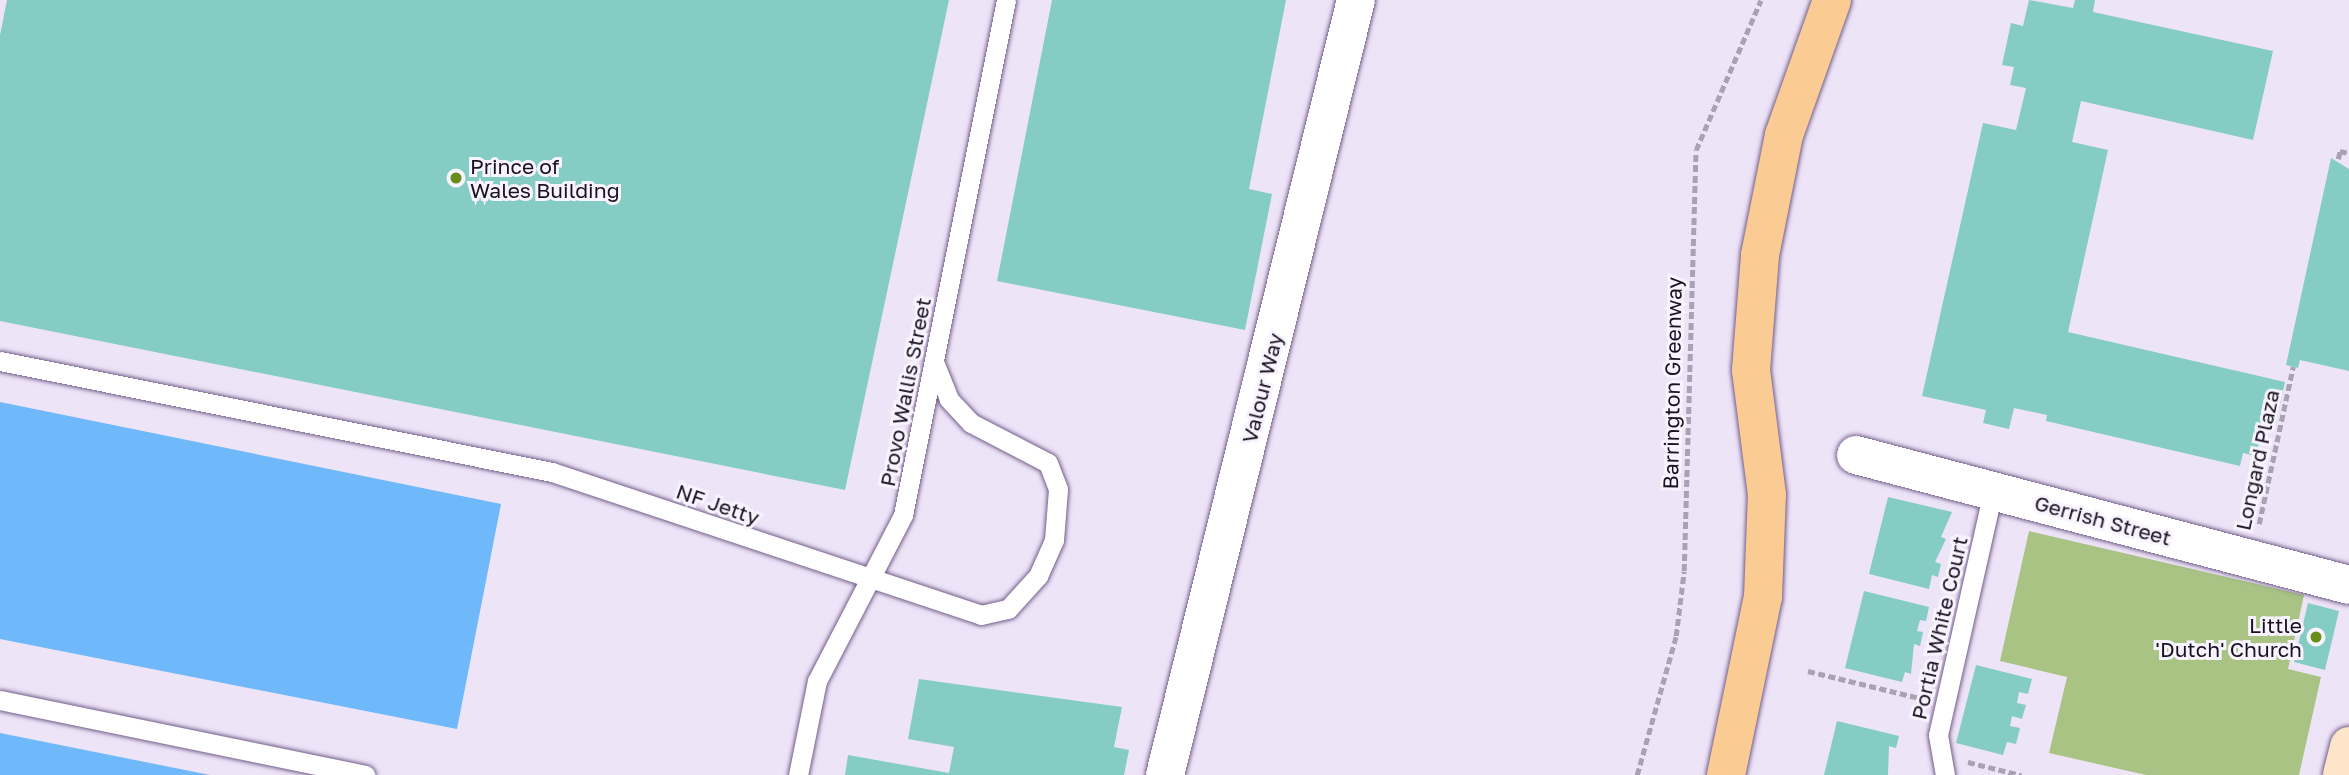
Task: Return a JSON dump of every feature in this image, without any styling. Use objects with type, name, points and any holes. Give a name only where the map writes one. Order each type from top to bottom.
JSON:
[{"type":"main road","points":[[1726,775],[1763,597],[1767,495],[1751,370],[1760,255],[1784,135],[1832,0]]},
{"type":"street","name":"Valour Way","points":[[1165,775],[1356,0]]},
{"type":"street","name":"Gerrish Street","points":[[1856,454],[2349,585]]},
{"type":"street","points":[[2342,775],[2349,746]]},
{"type":"lane","name":"Provo Wallis Street","points":[[798,775],[817,681],[903,515],[1006,0]]},
{"type":"lane","name":"NF Jetty","points":[[0,361],[552,472],[981,615],[1008,609],[1038,576],[1054,540],[1058,489],[1048,463],[971,423],[949,399],[934,362]]},
{"type":"lane","name":"Portia White Court","points":[[1944,765],[1938,735],[1993,491]]},
{"type":"lane","points":[[0,700],[365,775]]},
{"type":"path","name":"Barrington Greenway","points":[[1637,775],[1676,636],[1684,571],[1696,150],[1761,0]]},
{"type":"path","points":[[2338,159],[2340,151],[2349,153]]},
{"type":"path","name":"Longard Plaza","points":[[2251,559],[2293,367]]},
{"type":"path","points":[[1808,671],[1900,693]]},
{"type":"path","points":[[1944,765],[2021,775]]},
{"type":"green space","points":[[2029,531],[2304,595],[2288,669],[2321,677],[2299,775],[2146,775],[2049,753],[2067,677],[2000,661]]},
{"type":"water","points":[[0,402],[501,504],[457,729],[0,639]]},
{"type":"water","points":[[0,733],[210,775],[0,775]]},
{"type":"building","name":"Prince of Wales Building","points":[[7,0],[949,0],[845,490],[0,321],[0,35]]},
{"type":"building","points":[[1052,0],[1286,0],[1249,189],[1272,194],[1245,330],[997,281]]},
{"type":"building","points":[[2029,0],[2073,8],[2075,0],[2095,0],[2093,12],[2273,51],[2253,140],[2081,101],[2072,142],[2108,150],[2068,332],[2285,382],[2276,423],[2264,420],[2256,456],[2243,453],[2240,466],[2046,421],[2047,415],[2014,408],[2009,429],[1983,423],[1986,410],[1922,396],[1983,123],[2016,130],[2026,88],[2010,85],[2014,67],[2002,65],[2011,23],[2023,26]]},
{"type":"building","points":[[2331,158],[2349,169],[2349,371],[2300,360],[2298,368],[2286,365]]},
{"type":"building","points":[[1888,497],[1952,512],[1941,537],[1946,539],[1935,562],[1941,564],[1938,577],[1932,575],[1929,589],[1869,574]]},
{"type":"building","points":[[1864,591],[1929,607],[1926,621],[1920,620],[1917,631],[1923,632],[1920,646],[1914,644],[1911,674],[1905,672],[1902,682],[1845,668]]},
{"type":"building","name":"Little 'Dutch' Church","points":[[2308,603],[2339,611],[2325,670],[2294,662]]},
{"type":"building","points":[[1976,665],[2032,679],[2028,694],[2019,692],[2017,703],[2026,705],[2022,719],[2012,716],[2010,726],[2020,728],[2016,744],[2007,742],[2003,755],[1956,743]]},
{"type":"building","points":[[919,679],[1122,707],[1114,747],[1129,750],[1124,775],[845,775],[848,755],[949,773],[954,747],[908,739]]},
{"type":"building","points":[[1837,721],[1899,736],[1896,748],[1889,746],[1888,775],[1824,775]]},
{"type":"place","name":"Prince of Wales Building","points":[[456,178]]},
{"type":"place","name":"Little 'Dutch' Church","points":[[2316,637]]}]
